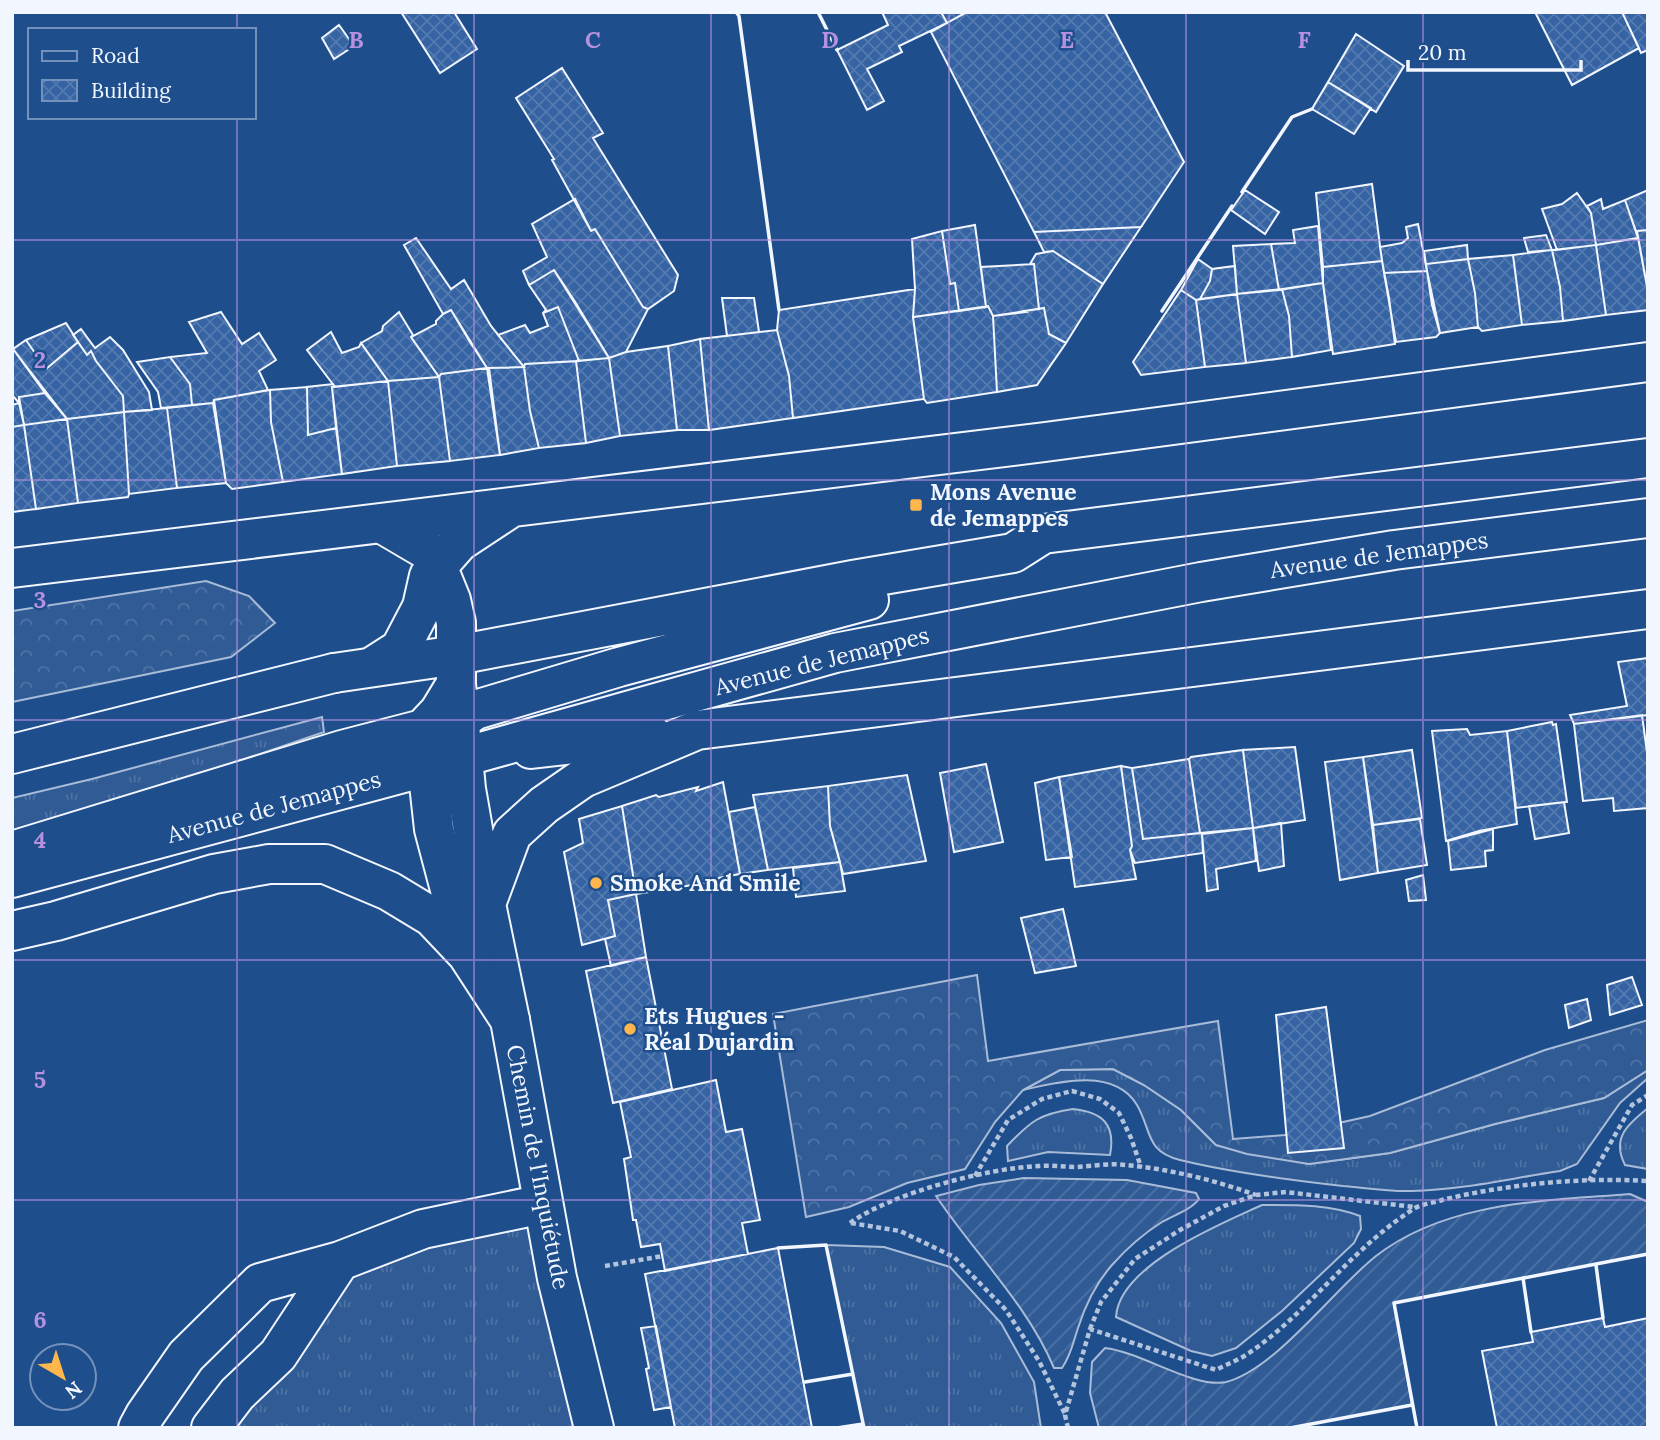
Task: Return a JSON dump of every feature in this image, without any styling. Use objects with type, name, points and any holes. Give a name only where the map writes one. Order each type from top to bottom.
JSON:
[{"type":"main road","points":[[12,568],[1045,442],[1648,362]]},
{"type":"main road","points":[[12,754],[334,673],[375,665],[456,669],[948,564],[1013,553],[1043,534],[1648,458]]},
{"type":"main road","points":[[375,665],[400,649],[422,607],[429,576],[459,542],[514,506]]},
{"type":"main road","name":"Avenue de Jemappes","points":[[12,878],[427,766],[462,739],[835,653],[1240,575],[1394,550],[1648,518]]},
{"type":"main road","points":[[382,523],[432,553],[438,566]]},
{"type":"main road","points":[[697,730],[462,739],[475,710],[618,667],[867,601],[948,564]]},
{"type":"main road","name":"Chemin de l'Inquiétude","points":[[438,566],[451,600],[456,623],[456,669],[466,789],[486,904],[557,1278],[594,1428]]},
{"type":"main road","name":"Avenue de Jemappes","points":[[486,904],[512,834],[544,806],[583,778],[697,730],[1648,609]]},
{"type":"main road","points":[[12,851],[342,750],[424,729],[439,712],[456,669]]},
{"type":"main road","points":[[427,766],[434,829],[467,954]]},
{"type":"main road","points":[[12,931],[56,921],[214,874],[268,864],[325,864],[389,891],[432,917],[467,954],[510,1020]]},
{"type":"main road","points":[[138,1428],[186,1356],[260,1283],[340,1261],[423,1229],[543,1204]]},
{"type":"main road","points":[[211,1428],[237,1394],[278,1355],[340,1261]]},
{"type":"path","points":[[975,1176],[1008,1120],[1042,1099],[1072,1091],[1100,1099],[1119,1113],[1141,1167]]},
{"type":"path","points":[[1589,1181],[1632,1105],[1648,1095]]},
{"type":"path","points":[[1068,1428],[1065,1415],[1039,1361],[1006,1310],[954,1258],[900,1231],[850,1223],[864,1213],[937,1185],[1039,1166],[1123,1164],[1209,1179],[1256,1195]]},
{"type":"path","points":[[1090,1329],[1216,1370],[1247,1354],[1280,1329],[1376,1237],[1415,1208],[1457,1197],[1516,1187],[1589,1181],[1648,1181]]},
{"type":"path","points":[[1065,1415],[1090,1329],[1101,1302],[1135,1259],[1180,1230],[1224,1206],[1256,1195],[1286,1192],[1415,1208]]},
{"type":"path","points":[[557,1278],[619,1262],[663,1256]]},
{"type":"green space","points":[[206,581],[249,596],[275,623],[231,657],[12,702],[12,611]]},
{"type":"green space","points":[[322,717],[324,732],[88,813],[12,835],[12,798]]},
{"type":"green space","points":[[977,975],[988,1061],[1218,1021],[1233,1139],[1285,1135],[1370,1116],[1545,1050],[1648,1020],[1648,1070],[1604,1098],[1390,1153],[1309,1164],[1247,1154],[1216,1145],[1181,1110],[1144,1085],[1113,1069],[1060,1070],[1023,1090],[995,1122],[965,1169],[907,1183],[849,1207],[806,1217],[773,1014]]},
{"type":"green space","points":[[1113,1069],[1144,1085],[1181,1110],[1216,1145],[1309,1164],[1390,1153],[1604,1098],[1648,1070],[1648,1078],[1620,1103],[1577,1164],[1560,1171],[1487,1183],[1404,1191],[1261,1176],[1180,1160],[1169,1156],[1155,1145],[1142,1114],[1127,1093],[1100,1081],[1068,1081],[1023,1090],[1060,1070]]},
{"type":"green space","points":[[1648,1108],[1648,1169],[1625,1165],[1621,1155],[1621,1139],[1628,1126]]},
{"type":"green space","points":[[1073,1109],[1092,1113],[1105,1122],[1111,1135],[1110,1155],[1048,1152],[1008,1161],[1007,1146],[1029,1125],[1052,1113]]},
{"type":"green space","points":[[1024,1178],[1127,1180],[1196,1193],[1199,1199],[1142,1236],[1107,1272],[1088,1303],[1070,1354],[1062,1368],[1054,1368],[1030,1322],[936,1196],[979,1185]]},
{"type":"green space","points":[[1630,1194],[1648,1202],[1648,1254],[1394,1303],[1412,1405],[1290,1428],[1099,1428],[1090,1393],[1092,1362],[1105,1348],[1199,1380],[1226,1382],[1265,1361],[1376,1256],[1404,1238],[1434,1224],[1498,1207]]},
{"type":"green space","points":[[543,1204],[594,1428],[211,1428],[340,1261]]},
{"type":"green space","points":[[1262,1205],[1336,1209],[1360,1216],[1361,1229],[1354,1243],[1282,1311],[1236,1348],[1212,1356],[1191,1351],[1116,1317],[1121,1298],[1134,1280],[1153,1264],[1199,1235]]},
{"type":"green space","points":[[826,1245],[884,1247],[950,1267],[1001,1323],[1034,1382],[1041,1428],[864,1428]]},
{"type":"building","points":[[401,12],[454,12],[477,49],[440,73]]},
{"type":"building","points":[[882,12],[941,12],[947,23],[899,46],[902,52],[867,69],[884,101],[867,110],[837,50],[888,25]]},
{"type":"building","points":[[941,12],[967,12],[947,23]]},
{"type":"building","points":[[967,12],[1105,12],[1184,162],[1141,227],[1034,232],[931,32]]},
{"type":"building","points":[[1535,12],[1622,12],[1639,48],[1572,85]]},
{"type":"building","points":[[1622,12],[1648,12],[1648,50],[1641,53]]},
{"type":"building","points":[[339,25],[354,46],[334,59],[322,38]]},
{"type":"building","points":[[1356,34],[1404,66],[1376,112],[1328,82]]},
{"type":"building","points":[[562,68],[603,133],[593,138],[678,275],[674,291],[648,309],[643,307],[595,229],[591,231],[552,160],[554,159],[516,98]]},
{"type":"building","points":[[1328,82],[1371,108],[1354,134],[1312,109]]},
{"type":"building","points":[[1372,184],[1382,261],[1323,267],[1316,193]]},
{"type":"building","points":[[1245,190],[1279,212],[1265,234],[1231,210]]},
{"type":"building","points":[[1648,190],[1648,230],[1637,231],[1637,234],[1625,200]]},
{"type":"building","points":[[1577,193],[1591,213],[1596,245],[1557,250],[1542,209],[1562,204]]},
{"type":"building","points":[[575,199],[591,231],[595,229],[643,307],[648,309],[626,352],[609,358],[554,270],[529,285],[523,271],[547,257],[532,224]]},
{"type":"building","points":[[1601,199],[1603,209],[1625,200],[1638,238],[1596,245],[1591,213],[1587,206]]},
{"type":"building","points":[[1418,224],[1427,271],[1384,273],[1380,247],[1402,243],[1408,238],[1406,227]]},
{"type":"building","points":[[975,225],[986,307],[959,311],[955,283],[950,284],[942,231]]},
{"type":"building","points":[[1318,226],[1323,283],[1279,290],[1271,244],[1295,243],[1293,230]]},
{"type":"building","points":[[1141,227],[1103,284],[1053,251],[1044,252],[1034,232]]},
{"type":"building","points":[[1648,230],[1648,292],[1637,231]]},
{"type":"building","points":[[942,231],[950,284],[955,283],[959,311],[913,317],[915,289],[912,239]]},
{"type":"building","points":[[1546,235],[1552,250],[1528,252],[1524,238]]},
{"type":"building","points":[[416,238],[451,289],[464,280],[491,326],[524,367],[487,368],[451,310],[443,314],[404,245]]},
{"type":"building","points":[[1638,238],[1648,292],[1648,310],[1606,315],[1596,245]]},
{"type":"building","points":[[1271,244],[1279,290],[1237,294],[1233,246]]},
{"type":"building","points":[[1467,245],[1468,259],[1426,264],[1427,271],[1424,251]]},
{"type":"building","points":[[1596,245],[1606,315],[1563,321],[1560,287],[1552,250]]},
{"type":"building","points":[[1552,250],[1560,287],[1563,321],[1522,325],[1513,255]]},
{"type":"building","points":[[1053,251],[1103,284],[1066,343],[1049,334],[1044,308],[1039,309],[1034,264],[1030,264],[1036,254]]},
{"type":"building","points":[[1513,255],[1522,325],[1482,331],[1478,327],[1468,259]]},
{"type":"building","points":[[1198,259],[1212,269],[1210,281],[1200,299],[1196,300],[1181,290]]},
{"type":"building","points":[[1468,259],[1478,327],[1440,333],[1432,305],[1426,264]]},
{"type":"building","points":[[1382,261],[1395,344],[1333,354],[1323,267]]},
{"type":"building","points":[[1034,264],[1039,309],[993,316],[988,306],[986,307],[981,267]]},
{"type":"building","points":[[1235,266],[1237,294],[1200,299],[1210,281],[1212,269]]},
{"type":"building","points":[[554,270],[609,358],[579,361],[558,307],[543,313],[546,310],[529,285]]},
{"type":"building","points":[[1427,271],[1440,333],[1436,337],[1396,342],[1384,273]]},
{"type":"building","points":[[1323,283],[1331,350],[1292,357],[1289,316],[1282,289]]},
{"type":"building","points":[[915,289],[913,317],[924,399],[793,418],[789,376],[777,330],[779,310]]},
{"type":"building","points":[[1282,289],[1289,316],[1292,357],[1246,363],[1237,294]]},
{"type":"building","points":[[1181,290],[1196,300],[1205,367],[1141,375],[1133,362]]},
{"type":"building","points":[[1237,294],[1246,363],[1205,367],[1196,300]]},
{"type":"building","points":[[722,298],[754,298],[759,332],[727,336]]},
{"type":"building","points":[[988,306],[993,316],[997,392],[927,403],[924,399],[913,317]]},
{"type":"building","points":[[558,307],[579,361],[525,364],[524,367],[498,335],[525,325],[530,333],[548,326],[543,313]]},
{"type":"building","points":[[1044,308],[1049,334],[1066,343],[1037,385],[997,392],[993,316]]},
{"type":"building","points":[[451,310],[487,368],[441,374],[439,377],[411,337],[436,324],[443,314]]},
{"type":"building","points":[[221,312],[242,344],[259,333],[276,360],[259,371],[268,390],[214,400],[213,403],[192,405],[190,384],[170,357],[207,353],[189,322]]},
{"type":"building","points":[[399,312],[413,335],[411,337],[439,377],[388,381],[361,343],[382,331],[383,326]]},
{"type":"building","points":[[66,323],[78,342],[46,369],[26,340]]},
{"type":"building","points":[[81,329],[95,348],[110,337],[123,350],[149,392],[152,410],[124,412],[123,396],[91,351],[87,355],[73,335]]},
{"type":"building","points":[[777,330],[789,376],[793,418],[709,430],[700,339]]},
{"type":"building","points":[[331,332],[342,353],[359,347],[361,343],[388,381],[335,387],[307,350]]},
{"type":"building","points":[[700,339],[709,430],[677,430],[668,346]]},
{"type":"building","points":[[26,340],[46,369],[78,342],[87,355],[91,351],[123,396],[124,412],[67,419],[13,349]]},
{"type":"building","points":[[668,346],[677,430],[620,436],[609,358],[626,352]]},
{"type":"building","points":[[13,349],[45,393],[19,397],[19,403],[12,395]]},
{"type":"building","points":[[170,357],[190,384],[192,405],[161,408],[158,392],[137,362]]},
{"type":"building","points":[[609,358],[620,436],[586,443],[576,361]]},
{"type":"building","points":[[576,361],[586,443],[539,448],[530,411],[525,364]]},
{"type":"building","points":[[524,367],[530,411],[539,448],[500,455],[489,368]]},
{"type":"building","points":[[487,368],[500,455],[450,461],[439,377],[441,374]]},
{"type":"building","points":[[439,377],[450,461],[397,466],[388,381]]},
{"type":"building","points":[[388,381],[397,466],[342,474],[332,387]]},
{"type":"building","points":[[333,384],[336,428],[308,435],[307,387]]},
{"type":"building","points":[[307,387],[308,435],[336,428],[342,474],[283,482],[271,422],[270,390]]},
{"type":"building","points":[[270,390],[271,422],[283,482],[232,489],[226,483],[214,400]]},
{"type":"building","points":[[45,393],[67,419],[24,425],[19,397]]},
{"type":"building","points":[[19,403],[24,425],[12,427],[12,405]]},
{"type":"building","points":[[213,403],[226,483],[177,488],[167,408]]},
{"type":"building","points":[[167,408],[177,488],[129,494],[124,412]]},
{"type":"building","points":[[124,412],[128,497],[78,503],[67,419]]},
{"type":"building","points":[[67,419],[78,503],[36,509],[24,425]]},
{"type":"building","points":[[24,425],[36,509],[12,512],[12,427]]},
{"type":"building","points":[[1648,658],[1648,715],[1574,724],[1570,715],[1627,706],[1618,662]]},
{"type":"building","points":[[1642,715],[1648,760],[1648,808],[1614,811],[1613,798],[1583,801],[1574,724]]},
{"type":"building","points":[[1552,722],[1553,725],[1556,724],[1567,802],[1516,808],[1507,731]]},
{"type":"building","points":[[1467,729],[1470,735],[1507,731],[1517,824],[1446,841],[1432,731]]},
{"type":"building","points":[[1295,747],[1305,820],[1253,828],[1243,750]]},
{"type":"building","points":[[1243,750],[1253,828],[1200,833],[1189,759]]},
{"type":"building","points":[[1412,750],[1422,818],[1373,825],[1363,757]]},
{"type":"building","points":[[1363,757],[1378,873],[1340,880],[1325,762]]},
{"type":"building","points":[[1189,759],[1200,833],[1143,839],[1132,768]]},
{"type":"building","points":[[986,764],[1003,842],[954,852],[940,773]]},
{"type":"building","points":[[1121,766],[1132,846],[1130,850],[1136,879],[1075,887],[1059,777]]},
{"type":"building","points":[[1121,766],[1132,768],[1143,839],[1200,833],[1203,853],[1135,863],[1130,850],[1132,846]]},
{"type":"building","points":[[907,775],[926,861],[843,874],[830,826],[828,786]]},
{"type":"building","points":[[1059,777],[1072,857],[1046,860],[1035,783]]},
{"type":"building","points":[[723,782],[740,874],[719,878],[717,881],[636,894],[622,806],[656,795],[659,797],[698,787],[696,791]]},
{"type":"building","points":[[828,786],[830,826],[840,862],[768,870],[753,795]]},
{"type":"building","points":[[1564,802],[1569,833],[1535,839],[1529,806]]},
{"type":"building","points":[[622,806],[636,894],[608,900],[615,936],[582,945],[564,852],[583,843],[579,819]]},
{"type":"building","points":[[755,807],[768,870],[740,874],[729,812]]},
{"type":"building","points":[[1420,819],[1427,865],[1378,873],[1373,825]]},
{"type":"building","points":[[1281,823],[1284,866],[1259,871],[1253,828]]},
{"type":"building","points":[[1253,828],[1256,861],[1216,869],[1218,889],[1207,891],[1202,834]]},
{"type":"building","points":[[1493,829],[1493,850],[1485,851],[1486,866],[1451,870],[1448,841]]},
{"type":"building","points":[[840,862],[845,891],[796,897],[793,868]]},
{"type":"building","points":[[1423,875],[1426,900],[1409,901],[1406,880]]},
{"type":"building","points":[[636,894],[646,957],[611,966],[605,939],[615,936],[608,900]]},
{"type":"building","points":[[1063,909],[1076,966],[1035,973],[1021,918]]},
{"type":"building","points":[[646,957],[672,1089],[613,1103],[586,971]]},
{"type":"building","points":[[1632,977],[1642,1005],[1610,1015],[1607,985]]},
{"type":"building","points":[[1587,999],[1591,1020],[1569,1028],[1565,1005]]},
{"type":"building","points":[[1326,1007],[1344,1148],[1288,1153],[1276,1015]]},
{"type":"building","points":[[716,1080],[726,1132],[742,1129],[760,1220],[742,1223],[748,1254],[665,1271],[660,1244],[641,1247],[636,1220],[633,1220],[624,1159],[631,1157],[620,1102]]},
{"type":"building","points":[[778,1248],[812,1428],[675,1428],[645,1274]]},
{"type":"building","points":[[1603,1318],[1605,1327],[1648,1318],[1648,1428],[1497,1428],[1482,1351],[1533,1342],[1531,1332]]},
{"type":"building","points":[[656,1326],[671,1407],[654,1410],[641,1328]]},
{"type":"wall","points":[[736,12],[739,16],[779,310]]},
{"type":"wall","points":[[818,12],[837,50]]},
{"type":"wall","points":[[1242,192],[1292,117],[1312,109]]},
{"type":"wall","points":[[1162,311],[1232,206]]},
{"type":"wall","points":[[778,1248],[826,1245],[864,1428]]},
{"type":"wall","points":[[1417,1428],[1394,1303],[1648,1254]]},
{"type":"wall","points":[[1596,1265],[1603,1318]]},
{"type":"wall","points":[[1523,1278],[1531,1332]]},
{"type":"wall","points":[[805,1382],[853,1374]]},
{"type":"wall","points":[[1290,1428],[1412,1405]]},
{"type":"wall","points":[[837,1428],[863,1424]]},
{"type":"place","name":"Mons Avenue de Jemappes","points":[[916,505]]},
{"type":"place","name":"Smoke And Smile","points":[[596,883]]},
{"type":"place","name":"Ets Hugues - Réal Dujardin","points":[[630,1029]]}]
